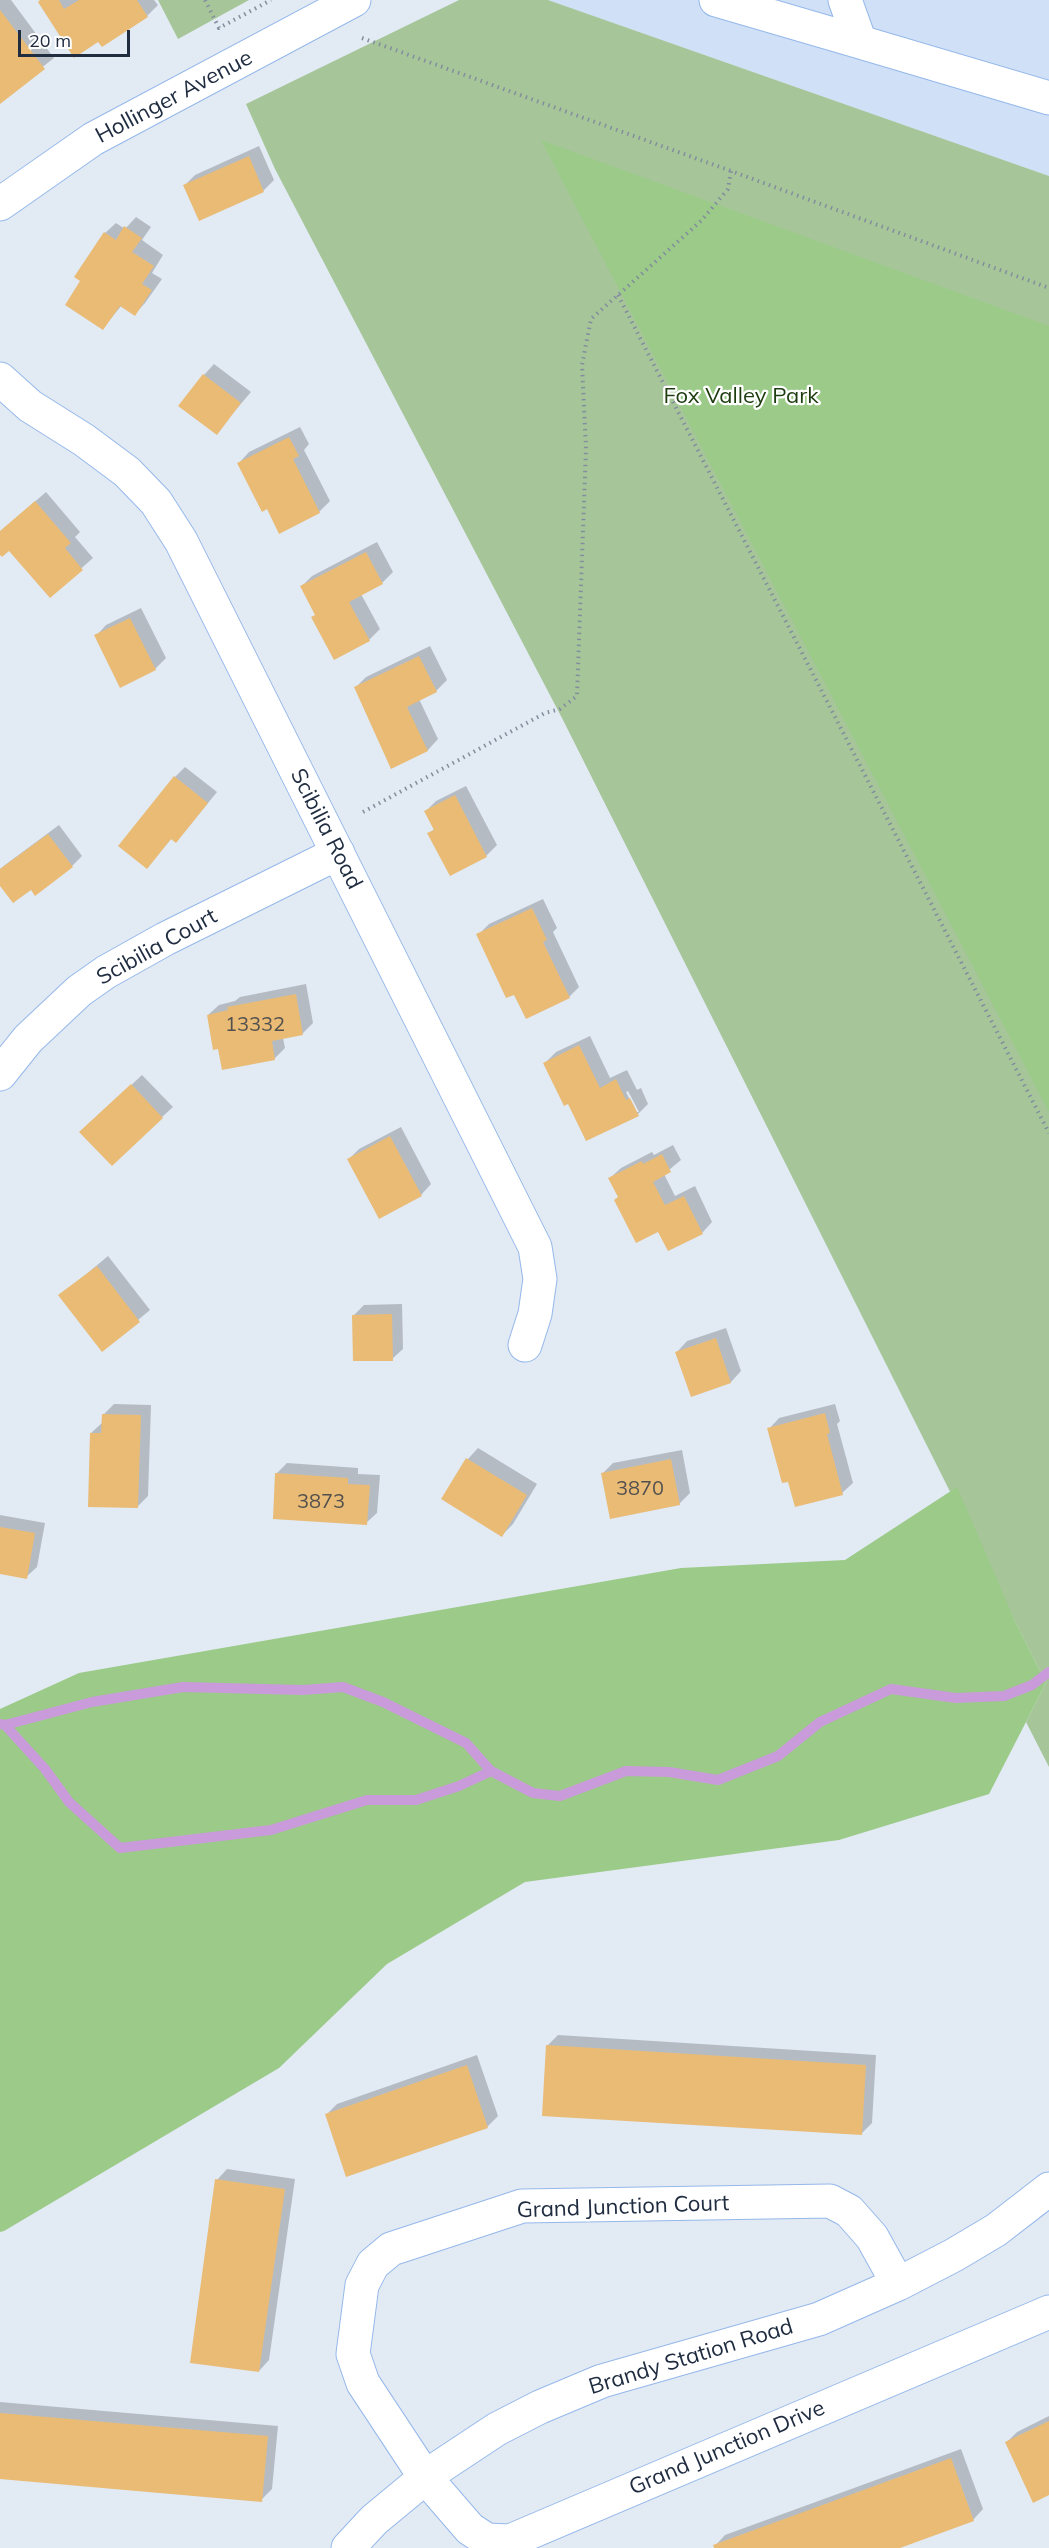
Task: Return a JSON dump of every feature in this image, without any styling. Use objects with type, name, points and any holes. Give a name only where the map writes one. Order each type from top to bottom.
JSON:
[{"type":"street","name":"Hollinger Avenue","points":[[0,204],[93,139],[354,0]]},
{"type":"street","points":[[716,0],[1049,98]]},
{"type":"street","points":[[845,0],[860,42]]},
{"type":"street","name":"Scibilia Road","points":[[0,379],[30,406],[84,440],[127,472],[156,502],[181,541],[535,1247],[540,1279],[535,1314],[525,1345]]},
{"type":"street","name":"Scibilia Court","points":[[0,1074],[28,1039],[79,992],[106,972],[165,939],[338,853]]},
{"type":"street","name":"Brandy Station Road","points":[[348,2548],[374,2520],[425,2477],[497,2429],[540,2407],[602,2381],[819,2319],[898,2284],[954,2255],[996,2230],[1049,2189]]},
{"type":"street","name":"Grand Junction Court","points":[[425,2477],[363,2383],[353,2354],[362,2285],[374,2264],[391,2249],[522,2206],[831,2201],[849,2211],[872,2237],[898,2284]]},
{"type":"street","name":"Grand Junction Drive","points":[[425,2477],[470,2529],[487,2540],[510,2541],[1049,2312]]},
{"type":"path","points":[[205,0],[219,28],[271,0]]},
{"type":"path","points":[[366,40],[1049,288]]},
{"type":"path","points":[[363,812],[545,714],[560,709],[577,696],[586,448],[582,365],[591,319],[701,221],[728,189],[731,171]]},
{"type":"path","points":[[618,295],[1049,1133]]},
{"type":"shaded area","points":[[548,0],[1049,0],[1049,176]]},
{"type":"green space","points":[[158,0],[249,0],[178,39]]},
{"type":"green space","name":"Fox Valley Park","points":[[459,0],[548,0],[1049,176],[1049,1767],[1026,1722],[1046,1683],[563,720],[275,169],[246,104]]},
{"type":"green space","points":[[541,140],[1049,326],[1049,1112]]},
{"type":"green space","points":[[957,1487],[1015,1621],[1046,1683],[989,1794],[839,1840],[525,1882],[387,1964],[279,2068],[0,2232],[0,1709],[79,1673],[681,1568],[845,1560]]},
{"type":"building","points":[[40,0],[59,0],[64,9],[79,0],[137,0],[148,17],[102,47],[98,42],[74,58],[38,2]]},
{"type":"building","points":[[0,10],[45,69],[0,104]]},
{"type":"building","points":[[249,156],[264,192],[199,221],[183,185]]},
{"type":"building","points":[[124,226],[142,238],[132,252],[154,266],[142,284],[152,290],[135,316],[120,306],[103,330],[65,305],[80,281],[74,277],[104,232],[116,240]]},
{"type":"building","points":[[203,374],[241,403],[217,435],[178,406]]},
{"type":"building","points":[[289,437],[299,456],[293,459],[320,513],[279,534],[267,509],[262,512],[237,463]]},
{"type":"building","points":[[35,501],[71,543],[65,548],[83,570],[50,598],[9,551],[2,557],[0,555],[0,531]]},
{"type":"building","points":[[366,552],[383,584],[349,602],[370,641],[334,660],[311,617],[315,615],[300,586]]},
{"type":"building","points":[[130,618],[156,670],[120,688],[94,635]]},
{"type":"building","points":[[419,656],[437,692],[407,707],[428,751],[391,769],[354,687]]},
{"type":"building","points":[[174,776],[208,803],[176,843],[171,839],[147,869],[118,846]]},
{"type":"building","points":[[455,795],[487,857],[450,876],[427,833],[434,830],[424,811]]},
{"type":"building","points":[[48,834],[73,867],[35,896],[31,890],[13,903],[0,886],[0,869]]},
{"type":"building","points":[[532,908],[547,940],[543,942],[570,998],[526,1019],[514,995],[506,998],[476,934]]},
{"type":"building","points":[[296,994],[303,1035],[272,1041],[275,1060],[222,1070],[218,1049],[213,1050],[207,1015],[228,1010],[227,1007]]},
{"type":"building","points":[[579,1045],[600,1088],[616,1079],[626,1100],[630,1098],[639,1116],[586,1141],[568,1104],[564,1106],[543,1063]]},
{"type":"building","points":[[131,1084],[163,1118],[112,1166],[79,1132]]},
{"type":"building","points":[[390,1136],[422,1196],[379,1219],[347,1159]]},
{"type":"building","points":[[662,1154],[671,1172],[653,1182],[665,1205],[684,1196],[703,1234],[668,1251],[658,1232],[636,1243],[614,1200],[618,1197],[608,1178]]},
{"type":"building","points":[[97,1266],[140,1322],[102,1352],[58,1295]]},
{"type":"building","points":[[392,1314],[393,1361],[353,1361],[352,1315]]},
{"type":"building","points":[[716,1338],[731,1383],[691,1397],[675,1352]]},
{"type":"building","points":[[825,1413],[830,1433],[827,1434],[843,1495],[795,1507],[788,1482],[782,1483],[767,1428]]},
{"type":"building","points":[[102,1414],[141,1415],[138,1508],[88,1507],[90,1433],[101,1433]]},
{"type":"building","points":[[466,1458],[527,1495],[502,1537],[441,1499]]},
{"type":"building","points":[[671,1459],[680,1505],[610,1519],[601,1473]]},
{"type":"building","points":[[275,1473],[348,1478],[348,1484],[370,1485],[367,1525],[273,1519]]},
{"type":"building","points":[[0,1527],[35,1533],[27,1579],[0,1574]]},
{"type":"building","points":[[546,2045],[866,2065],[862,2135],[542,2116]]},
{"type":"building","points":[[467,2065],[488,2128],[346,2177],[325,2114]]},
{"type":"building","points":[[215,2179],[285,2189],[259,2372],[190,2363]]},
{"type":"building","points":[[0,2413],[268,2436],[262,2502],[0,2479]]},
{"type":"building","points":[[1049,2421],[1049,2495],[1033,2503],[1005,2442]]},
{"type":"building","points":[[951,2458],[974,2521],[900,2548],[714,2548],[713,2545]]},
{"type":"waterway","points":[[0,1724],[5,1725],[92,1702],[183,1687],[303,1690],[343,1687],[383,1702],[466,1743],[491,1771],[533,1793],[560,1796],[626,1771],[669,1772],[718,1780],[778,1756],[820,1722],[891,1689],[956,1698],[1004,1696],[1032,1685],[1049,1672]]},
{"type":"waterway","points":[[5,1725],[45,1769],[69,1802],[120,1848],[271,1830],[367,1800],[416,1800],[459,1786],[491,1771]]}]
